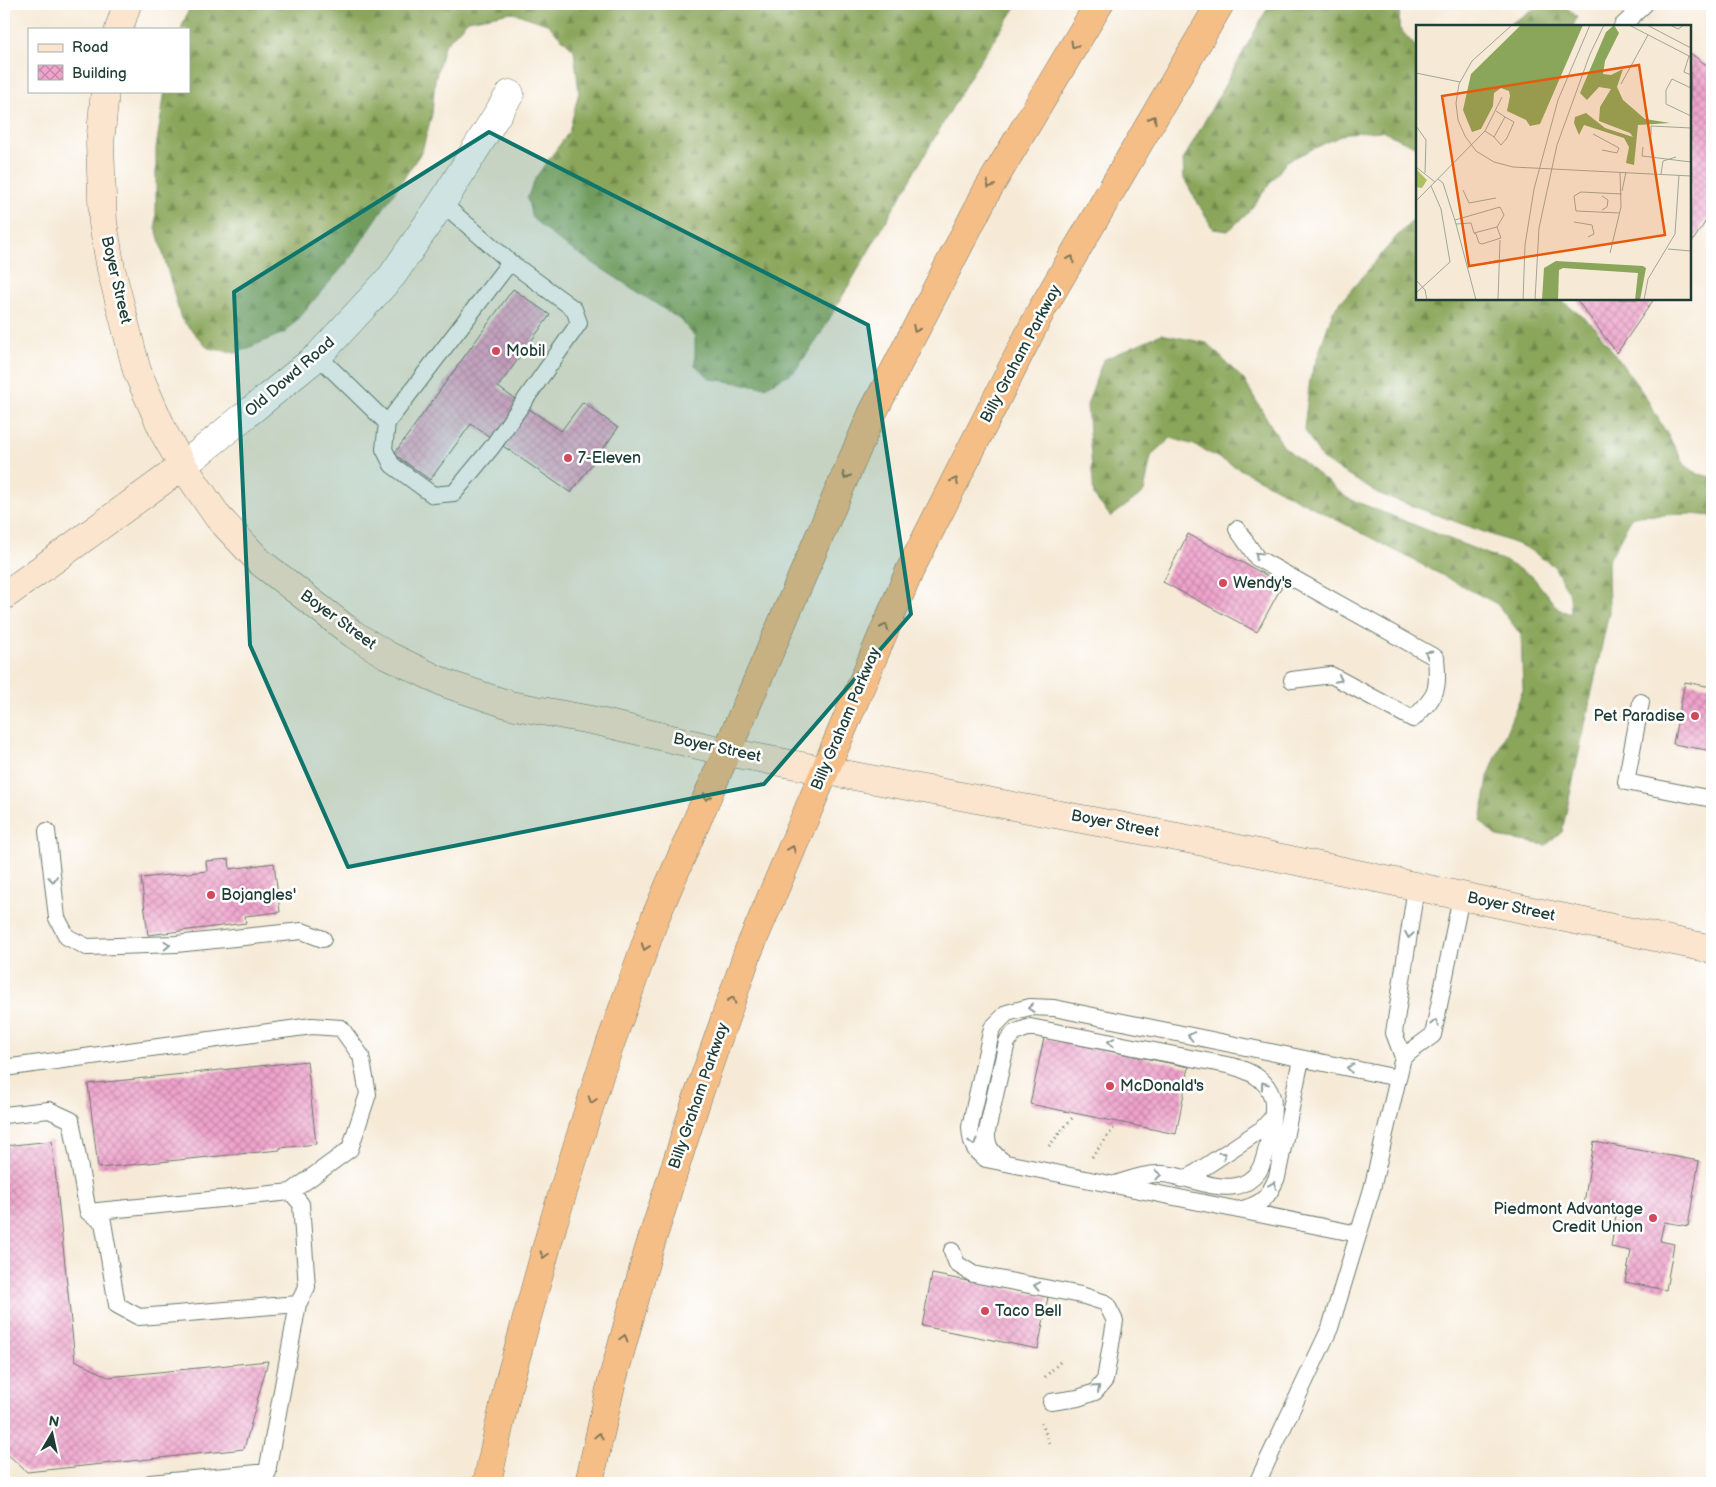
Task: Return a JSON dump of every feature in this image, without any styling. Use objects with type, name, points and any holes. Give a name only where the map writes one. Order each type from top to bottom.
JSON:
[{"type":"highway","points":[[487,1483],[508,1386],[552,1224],[601,1070],[655,918],[872,414],[986,191],[1100,4]]},
{"type":"highway","name":"Billy Graham Parkway","points":[[589,1483],[605,1409],[648,1252],[696,1102],[748,952],[825,769],[910,570],[1042,309],[1220,4]]},
{"type":"main road","points":[[119,28],[127,4]]},
{"type":"main road","name":"Boyer Street","points":[[106,92],[100,144],[103,223],[111,269],[138,370],[165,435],[183,466],[218,517],[260,562],[353,634],[387,655],[446,684],[510,705],[596,721],[727,752],[1225,846],[1712,949]]},
{"type":"main road","name":"Old Dowd Road","points":[[4,596],[183,466]]},
{"type":"street","name":"Old Dowd Road","points":[[183,466],[318,356],[392,276],[442,203],[510,94]]},
{"type":"lane","points":[[1623,25],[1644,4]]},
{"type":"lane","points":[[442,203],[510,262],[574,308],[579,323],[482,461],[454,493],[433,495],[392,465],[384,449],[387,423],[510,262]]},
{"type":"lane","points":[[318,356],[387,423]]},
{"type":"lane","points":[[1237,529],[1257,558],[1436,658],[1439,684],[1432,700],[1413,719],[1331,675],[1292,680]]},
{"type":"lane","points":[[1641,702],[1626,782],[1712,799]]},
{"type":"lane","points":[[47,831],[57,918],[68,937],[87,947],[176,944],[302,931],[323,939]]},
{"type":"lane","points":[[1257,1483],[1330,1328],[1372,1189],[1403,1057],[1394,1033],[1416,887]]},
{"type":"lane","points":[[1403,1057],[1433,1035],[1461,897]]},
{"type":"lane","points":[[1358,1234],[986,1159],[976,1153],[971,1141],[970,1127],[992,1028],[1007,1013],[1030,1007],[1054,1008],[1398,1078]]},
{"type":"lane","points":[[4,1068],[312,1026],[341,1028],[361,1056],[368,1094],[350,1149],[291,1192],[88,1212]]},
{"type":"lane","points":[[1004,1162],[991,1151],[986,1142],[987,1132],[1008,1042],[1014,1033],[1030,1027],[1222,1064],[1250,1071],[1264,1082],[1272,1098],[1272,1118],[1263,1163],[1249,1181],[1236,1186],[1216,1186],[1157,1173],[1111,1185]]},
{"type":"lane","points":[[1235,1210],[1256,1206],[1271,1192],[1277,1177],[1301,1059]]},
{"type":"lane","points":[[4,1115],[49,1110],[71,1120],[88,1212],[103,1222],[117,1305],[139,1317],[298,1304]]},
{"type":"lane","points":[[1181,1179],[1199,1171],[1262,1129],[1272,1118]]},
{"type":"lane","points":[[150,1483],[266,1478],[298,1304],[307,1287],[301,1204],[291,1192]]},
{"type":"lane","points":[[952,1251],[957,1264],[973,1274],[1081,1295],[1106,1303],[1116,1321],[1105,1380],[1095,1392],[1078,1398],[1051,1402]]},
{"type":"path","points":[[1031,1168],[1072,1117]]},
{"type":"path","points":[[1076,1178],[1116,1125]]},
{"type":"highlighted area","points":[[489,132],[868,325],[911,614],[764,784],[348,867],[250,645],[234,292]]},
{"type":"green space","points":[[191,4],[1018,4],[974,70],[817,340],[795,371],[765,387],[711,379],[695,365],[695,337],[681,320],[559,241],[532,218],[527,198],[536,177],[569,132],[579,92],[574,50],[547,24],[512,12],[468,20],[444,46],[435,80],[432,114],[422,151],[348,261],[286,332],[236,353],[208,348],[181,319],[156,228],[156,148],[165,92],[190,92],[190,28],[181,28]]},
{"type":"green space","points":[[1270,4],[1400,4],[1399,28],[1416,47],[1416,147],[1382,131],[1347,133],[1287,161],[1247,214],[1228,231],[1213,229],[1184,179],[1183,160]]},
{"type":"green space","points":[[1563,4],[1577,17],[1573,25],[1508,25],[1535,9]]},
{"type":"green space","points":[[1416,217],[1416,300],[1561,300],[1595,327],[1645,396],[1685,465],[1698,474],[1712,477],[1712,516],[1691,514],[1632,516],[1608,562],[1609,612],[1562,832],[1546,845],[1497,837],[1481,822],[1488,777],[1523,690],[1521,635],[1497,604],[1194,445],[1171,438],[1151,456],[1144,492],[1111,517],[1094,496],[1087,405],[1103,360],[1161,334],[1207,343],[1244,380],[1283,446],[1347,498],[1505,561],[1533,577],[1558,609],[1571,614],[1570,596],[1554,566],[1525,547],[1377,493],[1322,459],[1304,429],[1310,379],[1333,311],[1398,235]]},
{"type":"building","points":[[1691,54],[1712,69],[1712,212],[1691,244]]},
{"type":"building","name":"Mobil","points":[[513,289],[550,315],[498,387],[561,431],[583,402],[618,428],[571,493],[471,424],[430,480],[394,454]]},
{"type":"building","points":[[1577,300],[1653,300],[1617,353]]},
{"type":"building","name":"Wendy's","points":[[1188,534],[1283,584],[1257,632],[1163,582]]},
{"type":"building","name":"Pet Paradise","points":[[1685,682],[1712,687],[1712,751],[1673,744]]},
{"type":"building","name":"Bojangles'","points":[[229,859],[230,869],[274,863],[280,912],[245,916],[246,923],[148,935],[141,878],[207,871],[206,861]]},
{"type":"building","name":"McDonald's","points":[[1044,1038],[1189,1067],[1176,1134],[1030,1104]]},
{"type":"building","points":[[307,1061],[316,1144],[280,1148],[280,1150],[98,1168],[88,1084]]},
{"type":"building","points":[[52,1141],[75,1360],[108,1377],[268,1361],[244,1449],[27,1472],[4,1451],[4,1146]]},
{"type":"building","name":"Piedmont Advantage Credit Union","points":[[1594,1142],[1699,1161],[1688,1226],[1664,1222],[1660,1241],[1674,1244],[1666,1290],[1625,1282],[1631,1251],[1611,1247],[1616,1215],[1583,1209]]},
{"type":"building","name":"Taco Bell","points":[[932,1274],[1048,1297],[1038,1349],[922,1326]]},
{"type":"place","name":"Mobil","points":[[496,351]]},
{"type":"place","name":"7-Eleven","points":[[568,458]]},
{"type":"place","name":"Wendy's","points":[[1223,583]]},
{"type":"place","name":"Pet Paradise","points":[[1695,716]]},
{"type":"place","name":"Bojangles'","points":[[211,895]]},
{"type":"place","name":"McDonald's","points":[[1110,1086]]},
{"type":"place","name":"Piedmont Advantage Credit Union","points":[[1653,1218]]},
{"type":"place","name":"Taco Bell","points":[[985,1311]]}]
